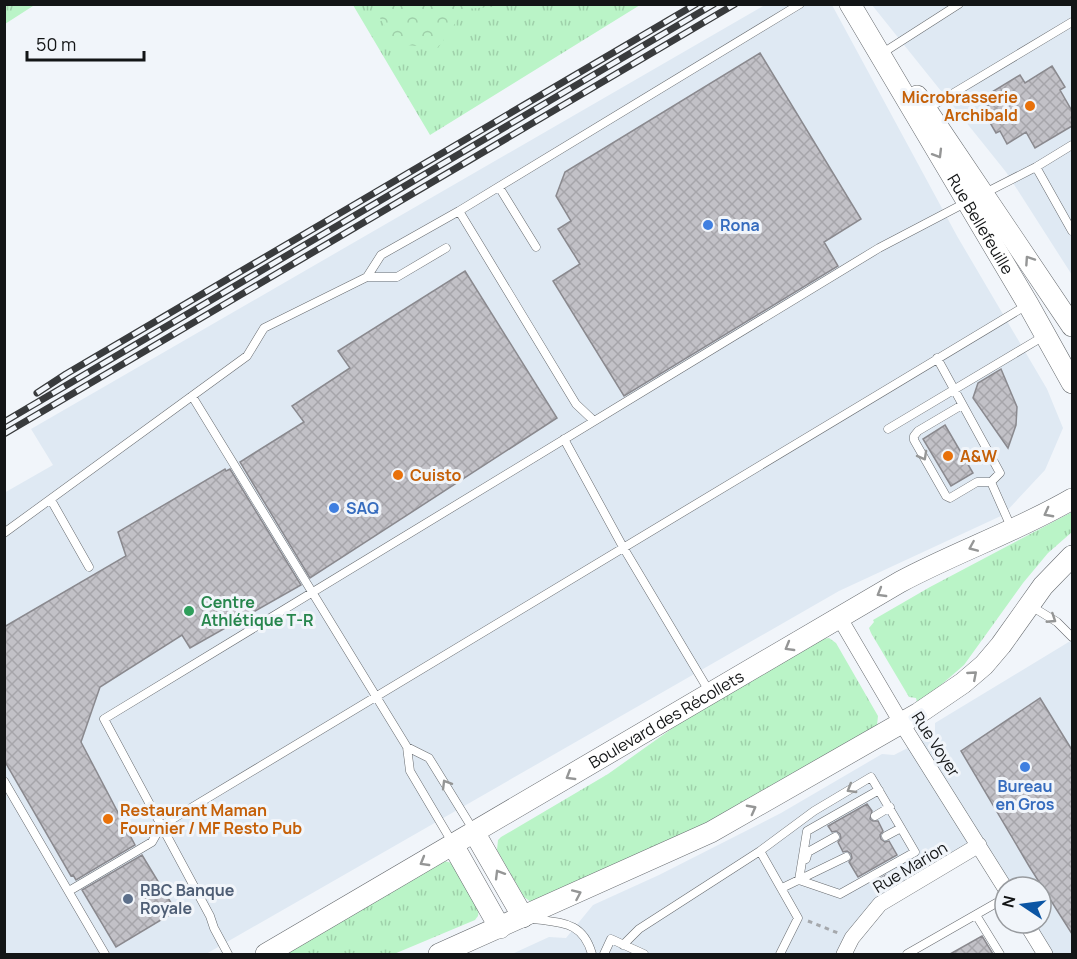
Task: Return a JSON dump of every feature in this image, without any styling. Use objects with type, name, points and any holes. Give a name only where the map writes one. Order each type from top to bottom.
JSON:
[{"type":"main road","name":"Rue Bellefeuille","points":[[850,4],[883,61],[921,112],[975,198],[1028,304],[1072,383]]},
{"type":"main road","name":"Rue Bellefeuille","points":[[975,198],[1067,313]]},
{"type":"main road","name":"Boulevard des Récollets","points":[[266,954],[839,617],[923,570],[1013,530],[1072,499]]},
{"type":"main road","points":[[439,954],[711,832],[902,724],[979,670],[1001,645],[1049,579],[1072,556]]},
{"type":"main road","points":[[474,832],[523,917]]},
{"type":"main road","points":[[453,845],[500,928]]},
{"type":"street","name":"Rue Voyer","points":[[839,617],[902,724],[997,875]]},
{"type":"street","name":"Rue Marion","points":[[844,954],[852,938],[880,904],[979,845]]},
{"type":"street","points":[[1033,935],[1045,954]]},
{"type":"lane","points":[[367,277],[381,255],[459,211],[800,4]]},
{"type":"lane","points":[[883,61],[959,4]]},
{"type":"lane","points":[[921,112],[1072,22]]},
{"type":"lane","points":[[228,954],[210,916],[104,719],[879,248],[1036,167],[1072,145]]},
{"type":"lane","points":[[1036,167],[1072,231]]},
{"type":"lane","points":[[499,187],[536,247]]},
{"type":"lane","points":[[459,211],[576,404],[594,421]]},
{"type":"lane","points":[[4,533],[247,356],[264,328],[367,277],[397,278],[446,248]]},
{"type":"lane","points":[[69,891],[152,842],[161,826],[1028,304]]},
{"type":"lane","points":[[888,429],[1045,336]]},
{"type":"lane","points":[[937,358],[1000,473],[991,483]]},
{"type":"lane","points":[[192,396],[407,747],[410,771],[453,845]]},
{"type":"lane","points":[[962,405],[918,431],[914,440],[946,496],[950,498],[977,482],[991,483]]},
{"type":"lane","points":[[564,439],[623,546],[710,693]]},
{"type":"lane","points":[[991,483],[1013,530]]},
{"type":"lane","points":[[51,500],[89,567]]},
{"type":"lane","points":[[1029,605],[1057,621],[1072,637]]},
{"type":"lane","points":[[407,747],[429,758],[474,832]]},
{"type":"lane","points":[[623,945],[639,929],[760,851],[814,811],[871,777],[915,852],[840,894],[799,880]]},
{"type":"lane","points":[[4,782],[105,954]]},
{"type":"lane","points":[[799,880],[807,831],[879,790]]},
{"type":"lane","points":[[874,816],[890,807]]},
{"type":"lane","points":[[886,836],[901,828]]},
{"type":"lane","points":[[799,880],[808,852],[835,837]]},
{"type":"lane","points":[[760,851],[798,918],[780,954]]},
{"type":"lane","points":[[782,888],[846,857]]},
{"type":"lane","points":[[907,954],[993,905]]},
{"type":"lane","points":[[976,915],[1000,954]]},
{"type":"lane","points":[[523,917],[573,926],[584,935],[592,954]]},
{"type":"lane","points":[[604,954],[611,939],[644,954]]},
{"type":"path","points":[[798,918],[852,938]]},
{"type":"shaded area","points":[[765,5],[832,5],[957,236],[1047,389],[1063,428],[1045,470],[1003,515],[839,591],[206,954],[5,954],[4,493],[53,465],[31,429]]},
{"type":"shaded area","points":[[872,5],[1072,5],[1072,275],[1006,172]]},
{"type":"shaded area","points":[[1072,640],[1072,954],[1045,954],[1033,935],[1053,935],[1053,875],[998,875],[979,845],[880,904],[844,954],[512,954],[549,937],[566,938],[593,905],[659,875],[781,813],[882,754],[894,755],[935,734],[935,723]]},
{"type":"green space","points":[[5,4],[32,4],[33,6],[5,24]]},
{"type":"green space","points":[[353,5],[640,5],[430,135]]},
{"type":"green space","points":[[372,5],[515,5],[465,9],[438,48],[396,44]]},
{"type":"green space","points":[[1072,512],[1072,532],[1048,553],[1023,583],[964,665],[934,691],[917,702],[916,698],[909,697],[871,633],[869,628],[873,620],[930,587]]},
{"type":"green space","points":[[829,638],[836,643],[878,716],[877,725],[746,802],[675,839],[531,902],[524,897],[497,850],[498,840],[501,837],[608,774],[684,720],[823,639]]},
{"type":"green space","points":[[444,861],[452,863],[479,908],[475,920],[394,954],[284,954]]},
{"type":"building","name":"Rona","points":[[760,53],[861,219],[824,242],[838,266],[624,396],[553,281],[580,264],[558,229],[571,221],[556,196],[565,172]]},
{"type":"building","points":[[1052,66],[1065,87],[1060,90],[1072,111],[1072,126],[1035,148],[1026,132],[1007,144],[1000,131],[996,133],[982,109],[992,103],[987,95],[1020,75],[1025,83]]},
{"type":"building","points":[[465,271],[557,418],[310,578],[240,462],[304,422],[292,406],[350,368],[338,351]]},
{"type":"building","points":[[1001,369],[1017,407],[1016,425],[1008,448],[973,398],[978,383]]},
{"type":"building","name":"A&W","points":[[945,425],[973,473],[951,486],[923,439]]},
{"type":"building","points":[[225,469],[226,471],[230,469],[301,585],[190,648],[182,635],[100,687],[81,742],[135,845],[76,880],[73,875],[71,876],[4,760],[4,627],[126,556],[118,532]]},
{"type":"building","points":[[1040,698],[1072,750],[1072,934],[1053,904],[1053,875],[1035,875],[961,751]]},
{"type":"building","points":[[867,804],[872,811],[870,819],[878,821],[883,831],[880,835],[881,839],[885,842],[889,841],[897,855],[858,877],[849,862],[852,858],[851,854],[847,851],[843,852],[838,842],[841,838],[840,834],[836,831],[832,832],[828,826]]},
{"type":"building","name":"RBC Banque Royale","points":[[142,855],[176,911],[116,947],[82,890]]},
{"type":"building","points":[[886,875],[890,881],[875,890],[871,884]]},
{"type":"building","points":[[982,936],[993,954],[950,954]]},
{"type":"railway","points":[[37,393],[696,4]]},
{"type":"railway","points":[[4,422],[714,4]]},
{"type":"railway","points":[[4,434],[735,4]]},
{"type":"place","name":"Microbrasserie Archibald","points":[[1030,106]]},
{"type":"place","name":"Rona","points":[[708,225]]},
{"type":"place","name":"A&W","points":[[948,456]]},
{"type":"place","name":"Cuisto","points":[[398,475]]},
{"type":"place","name":"SAQ","points":[[334,508]]},
{"type":"place","name":"Centre Athlétique T-R","points":[[189,611]]},
{"type":"place","name":"Bureau en Gros","points":[[1025,767]]},
{"type":"place","name":"Restaurant Maman Fournier / MF Resto Pub","points":[[108,819]]},
{"type":"place","name":"RBC Banque Royale","points":[[128,899]]}]
